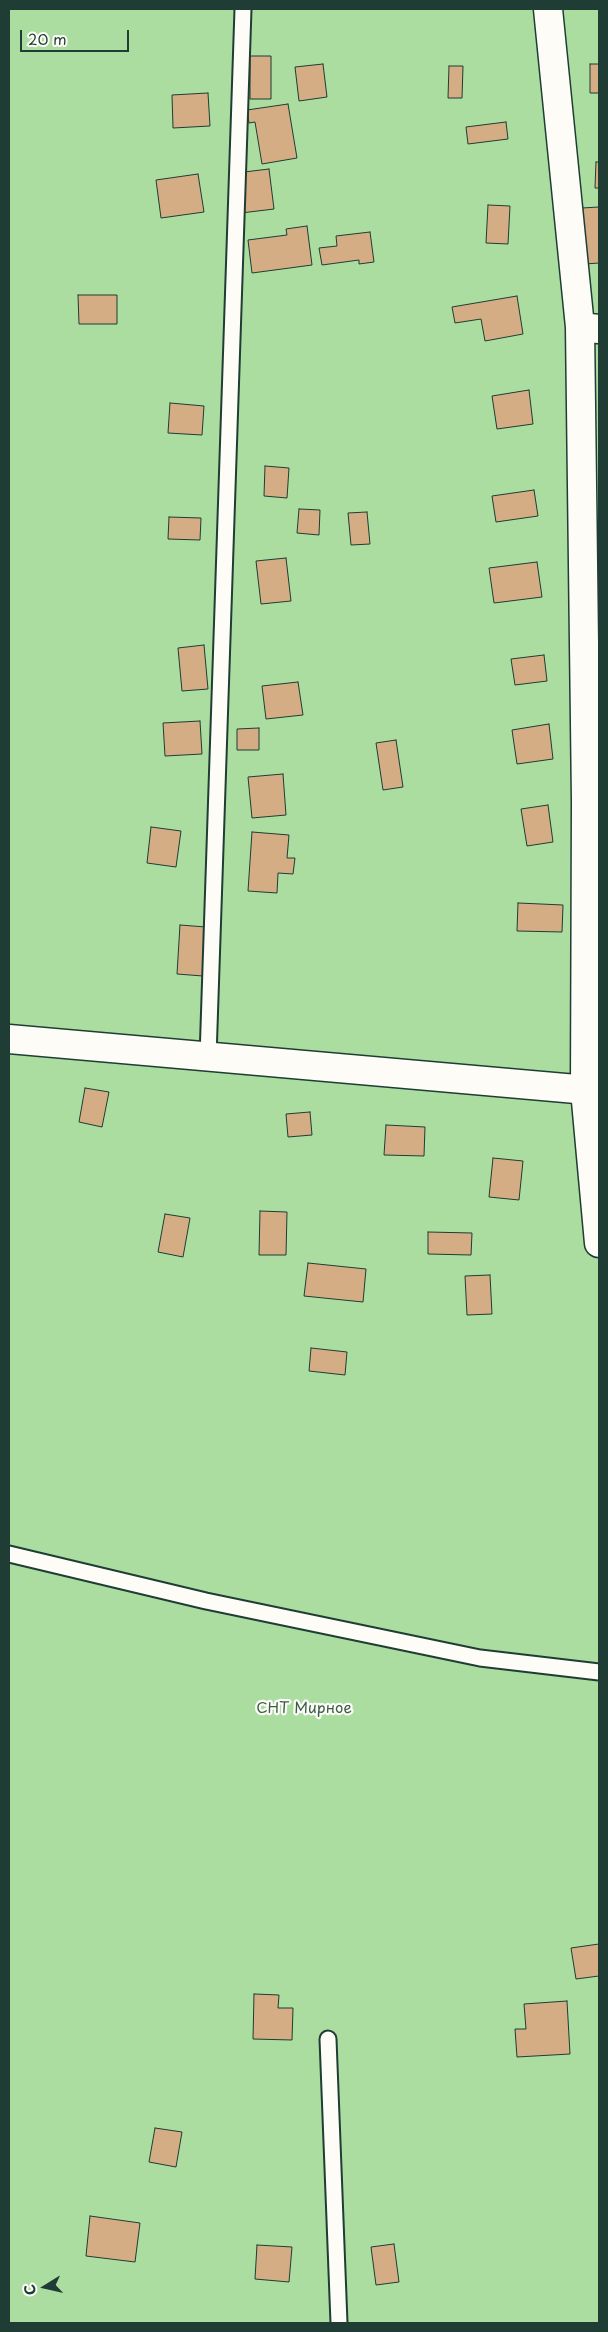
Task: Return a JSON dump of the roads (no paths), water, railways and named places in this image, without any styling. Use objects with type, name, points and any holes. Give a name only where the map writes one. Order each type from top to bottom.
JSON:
[{"type":"street","points":[[548,9],[590,328],[586,801],[592,1091],[599,1243]]},
{"type":"street","points":[[9,1039],[592,1091]]},
{"type":"lane","points":[[208,1057],[243,9]]},
{"type":"lane","points":[[9,1554],[206,1601],[480,1658],[599,1672]]},
{"type":"lane","points":[[328,2039],[339,2323]]},
{"type":"park label","name":"СНТ Мирное","points":[[304,1709]]}]
